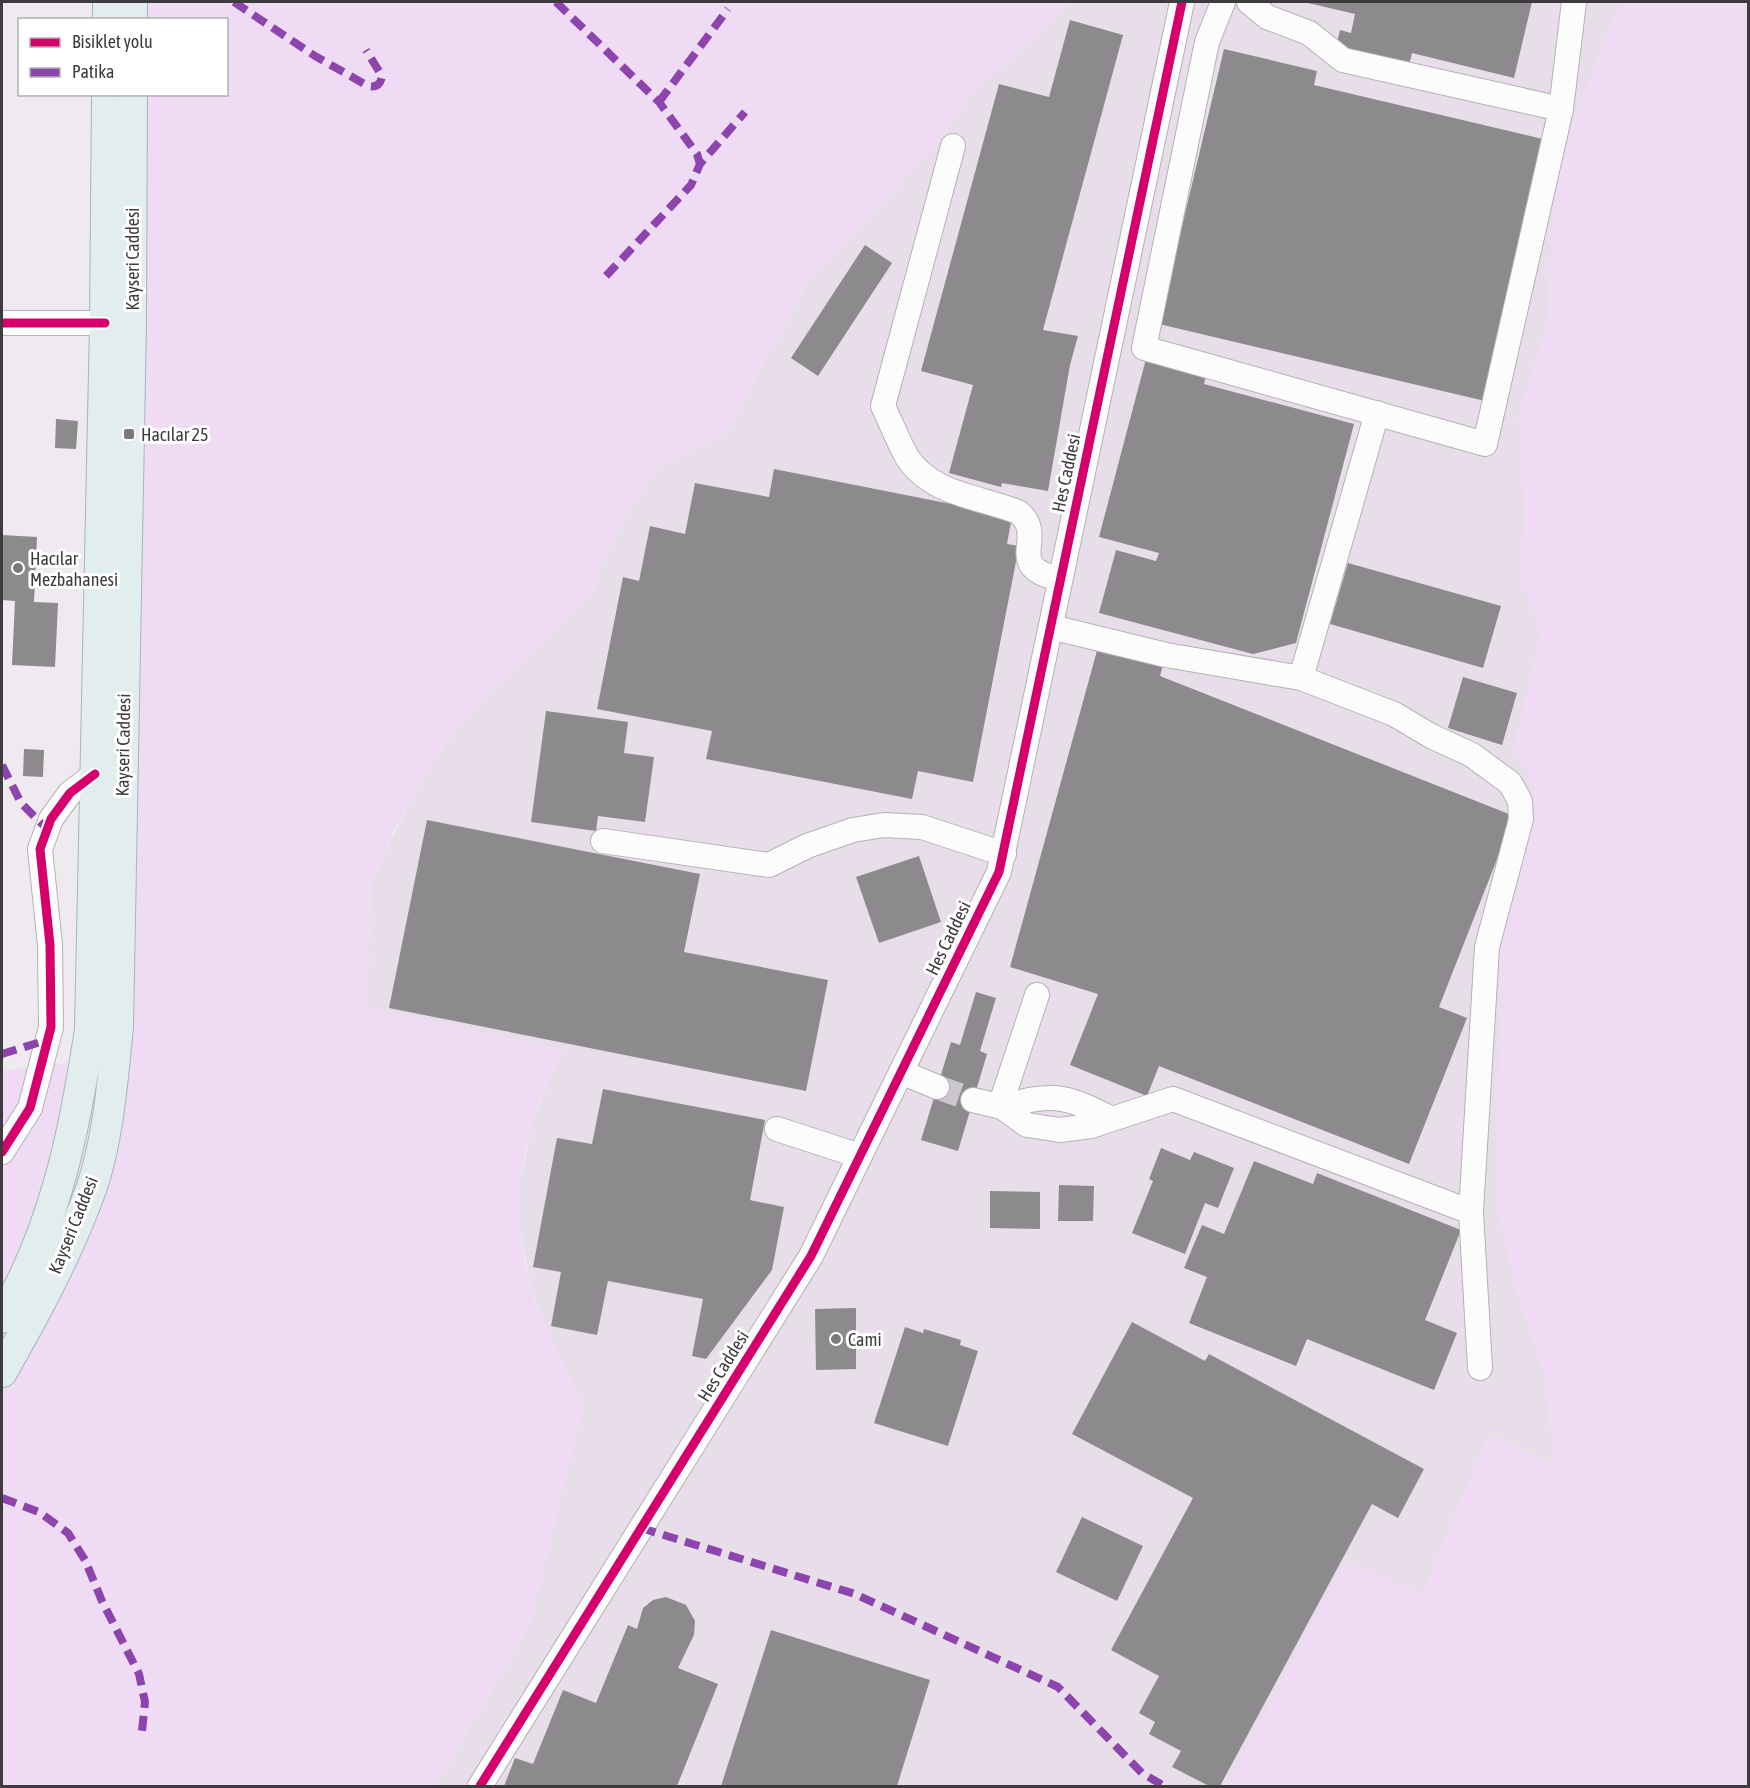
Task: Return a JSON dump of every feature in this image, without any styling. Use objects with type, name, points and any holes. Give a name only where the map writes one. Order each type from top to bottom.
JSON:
[{"type":"main road","points":[[108,2],[108,18]]},
{"type":"main road","points":[[132,2],[132,18]]},
{"type":"main road","name":"Kayseri Caddesi","points":[[2,1372],[43,1299],[90,1191],[112,1089],[118,1014],[118,323],[107,96]]},
{"type":"main road","name":"Kayseri Caddesi","points":[[2,1318],[46,1225],[61,1180],[90,1029],[95,774],[132,96]]},
{"type":"street","name":"Hes Caddesi","points":[[480,1786],[811,1256],[999,872],[1182,2]]},
{"type":"street","points":[[1223,2],[1207,42],[1144,348],[1485,444],[1561,109],[1574,2]]},
{"type":"street","points":[[1249,2],[1267,17],[1309,33],[1343,60],[1561,109]]},
{"type":"street","points":[[953,146],[883,406],[908,458],[926,478],[948,490],[1018,512],[1024,516],[1030,529],[1029,557],[1033,568],[1043,576],[1060,579]]},
{"type":"street","points":[[2,323],[118,323]]},
{"type":"street","points":[[1301,678],[1377,413]]},
{"type":"street","points":[[1051,627],[1166,655],[1301,678],[1394,714],[1431,736],[1472,755],[1510,783],[1521,801],[1521,819],[1487,947],[1471,1212],[1480,1368]]},
{"type":"street","points":[[2,1152],[30,1108],[51,1027],[50,945],[40,849],[51,819],[70,793],[95,774]]},
{"type":"street","points":[[603,841],[769,865],[807,846],[853,830],[884,825],[922,826],[1004,854]]},
{"type":"street","points":[[1001,1107],[1037,995]]},
{"type":"street","points":[[901,1072],[937,1088]]},
{"type":"street","points":[[1001,1107],[1049,1096],[1071,1100],[1110,1118]]},
{"type":"street","points":[[973,1100],[1001,1107],[1027,1125],[1043,1130],[1091,1126],[1173,1099],[1471,1212]]},
{"type":"street","points":[[777,1129],[860,1156]]},
{"type":"shaded area","points":[[114,2],[1074,2],[968,97],[941,140],[809,281],[724,437],[659,468],[621,524],[600,569],[592,596],[484,698],[442,749],[394,830],[371,888],[367,1007],[565,1050],[541,1098],[525,1151],[521,1178],[521,1233],[524,1260],[536,1305],[584,1406],[531,1623],[436,1786],[2,1786],[2,1071],[95,1059],[113,96],[228,96],[228,18],[114,18]]},
{"type":"shaded area","points":[[1074,2],[1620,2],[1556,166],[1547,327],[1519,413],[1525,518],[1519,581],[1533,606],[1541,635],[1513,752],[1535,781],[1517,897],[1501,927],[1497,1206],[1516,1288],[1544,1373],[1556,1467],[1489,1433],[1423,1594],[1345,1562],[1227,1786],[436,1786],[531,1623],[566,1368],[545,1327],[530,1283],[521,1233],[521,1178],[532,1124],[552,1073],[565,1050],[367,1007],[371,888],[382,859],[424,775],[462,723],[484,698],[592,596],[600,569],[621,524],[659,468],[724,437],[809,281],[941,140],[968,97]]},
{"type":"shaded area","points":[[1620,2],[1748,2],[1748,1786],[1227,1786],[1345,1561],[1423,1594],[1489,1433],[1556,1466],[1544,1373],[1516,1288],[1497,1206],[1501,927],[1517,897],[1535,782],[1513,752],[1541,635],[1533,606],[1519,581],[1525,518],[1519,413],[1547,327],[1556,166]]},
{"type":"building","points":[[1304,2],[1532,2],[1514,78],[1412,53],[1409,65],[1336,47],[1340,30],[1351,33],[1355,14]]},
{"type":"building","points":[[1070,20],[1123,35],[1043,330],[1078,336],[1070,365],[1048,491],[1002,483],[1001,487],[949,473],[973,385],[921,371],[999,84],[1049,97]]},
{"type":"building","points":[[1224,49],[1317,71],[1314,85],[1547,140],[1485,401],[1159,324]]},
{"type":"building","points":[[865,245],[892,263],[818,376],[791,358]]},
{"type":"building","points":[[1147,355],[1207,371],[1204,384],[1354,424],[1296,643],[1253,654],[1099,613],[1116,550],[1156,561],[1159,553],[1099,537]]},
{"type":"building","points":[[56,419],[78,421],[76,449],[55,448]]},
{"type":"building","points":[[774,469],[1012,516],[1007,544],[1019,546],[973,782],[918,771],[912,799],[706,759],[712,731],[597,709],[623,577],[639,581],[650,526],[685,534],[695,483],[769,497]]},
{"type":"building","points":[[2,535],[37,537],[34,602],[58,603],[55,667],[12,665],[15,601],[2,600]]},
{"type":"building","points":[[1348,563],[1501,606],[1483,668],[1330,624]]},
{"type":"building","points":[[1098,647],[1163,665],[1160,676],[1514,816],[1439,1007],[1467,1018],[1409,1164],[1159,1066],[1147,1096],[1070,1065],[1098,994],[1010,967]]},
{"type":"building","points":[[1463,677],[1517,693],[1502,745],[1448,728]]},
{"type":"building","points":[[546,711],[628,722],[624,753],[654,757],[645,822],[598,816],[596,831],[531,822]]},
{"type":"building","points":[[24,749],[44,750],[43,777],[23,776]]},
{"type":"building","points":[[427,820],[700,874],[684,952],[828,980],[806,1091],[389,1008]]},
{"type":"building","points":[[919,856],[941,922],[879,943],[856,877]]},
{"type":"building","points":[[976,992],[996,998],[980,1051],[987,1054],[958,1151],[921,1140],[951,1042],[960,1045]]},
{"type":"building","points":[[603,1089],[765,1120],[750,1200],[784,1207],[772,1270],[706,1359],[692,1356],[703,1299],[608,1281],[597,1335],[551,1326],[561,1272],[533,1267],[557,1138],[592,1144]]},
{"type":"building","points":[[1161,1148],[1190,1160],[1194,1152],[1234,1168],[1218,1208],[1205,1203],[1185,1254],[1132,1233],[1153,1181],[1149,1179]]},
{"type":"building","points":[[1254,1161],[1313,1184],[1317,1173],[1461,1230],[1425,1320],[1457,1333],[1434,1390],[1307,1339],[1296,1366],[1189,1323],[1207,1277],[1184,1268],[1202,1225],[1224,1234]]},
{"type":"building","points":[[1059,1185],[1094,1186],[1093,1221],[1058,1221]]},
{"type":"building","points":[[990,1191],[1040,1192],[1040,1229],[990,1228]]},
{"type":"building","name":"Cami","points":[[856,1308],[856,1369],[816,1370],[815,1309]]},
{"type":"building","points":[[1132,1322],[1205,1361],[1209,1354],[1424,1469],[1398,1518],[1372,1504],[1220,1786],[1209,1786],[1172,1767],[1181,1751],[1149,1734],[1155,1722],[1139,1713],[1159,1676],[1111,1650],[1193,1498],[1072,1434]]},
{"type":"building","points":[[905,1327],[923,1333],[924,1329],[961,1340],[960,1345],[978,1351],[948,1446],[874,1423]]},
{"type":"building","points":[[1082,1517],[1143,1546],[1117,1601],[1056,1572]]},
{"type":"building","points":[[666,1597],[686,1605],[695,1621],[694,1635],[678,1668],[718,1684],[677,1786],[504,1786],[515,1758],[533,1764],[563,1690],[596,1703],[628,1625],[637,1629],[643,1608],[653,1600]]},
{"type":"building","points":[[771,1630],[930,1680],[897,1786],[721,1786]]},
{"type":"tunnel","points":[[937,1087],[973,1100]]},
{"type":"marked path","points":[[234,2],[315,56],[368,86],[376,86],[382,76],[366,50]]},
{"type":"marked path","points":[[556,2],[659,102],[697,154],[700,164]]},
{"type":"marked path","points":[[659,102],[728,9]]},
{"type":"marked path","points":[[606,276],[691,185],[700,164],[745,112]]},
{"type":"marked path","points":[[2,765],[21,803],[47,829]]},
{"type":"marked path","points":[[2,1054],[47,1040]]},
{"type":"marked path","points":[[2,1498],[39,1512],[68,1533],[85,1560],[102,1601],[139,1674],[145,1702],[142,1731]]},
{"type":"marked path","points":[[641,1528],[855,1594],[1058,1687],[1142,1773],[1164,1786]]},
{"type":"cycle path","points":[[480,1786],[811,1256],[999,872],[1182,2]]},
{"type":"cycle path","points":[[2,323],[105,323]]},
{"type":"cycle path","points":[[2,1152],[30,1108],[51,1027],[50,945],[40,849],[51,819],[70,793],[95,774]]},
{"type":"place","name":"Hacılar 25","points":[[129,434]]},
{"type":"place","name":"Hacılar Mezbahanesi","points":[[18,568]]},
{"type":"place","name":"Cami","points":[[836,1339]]}]
